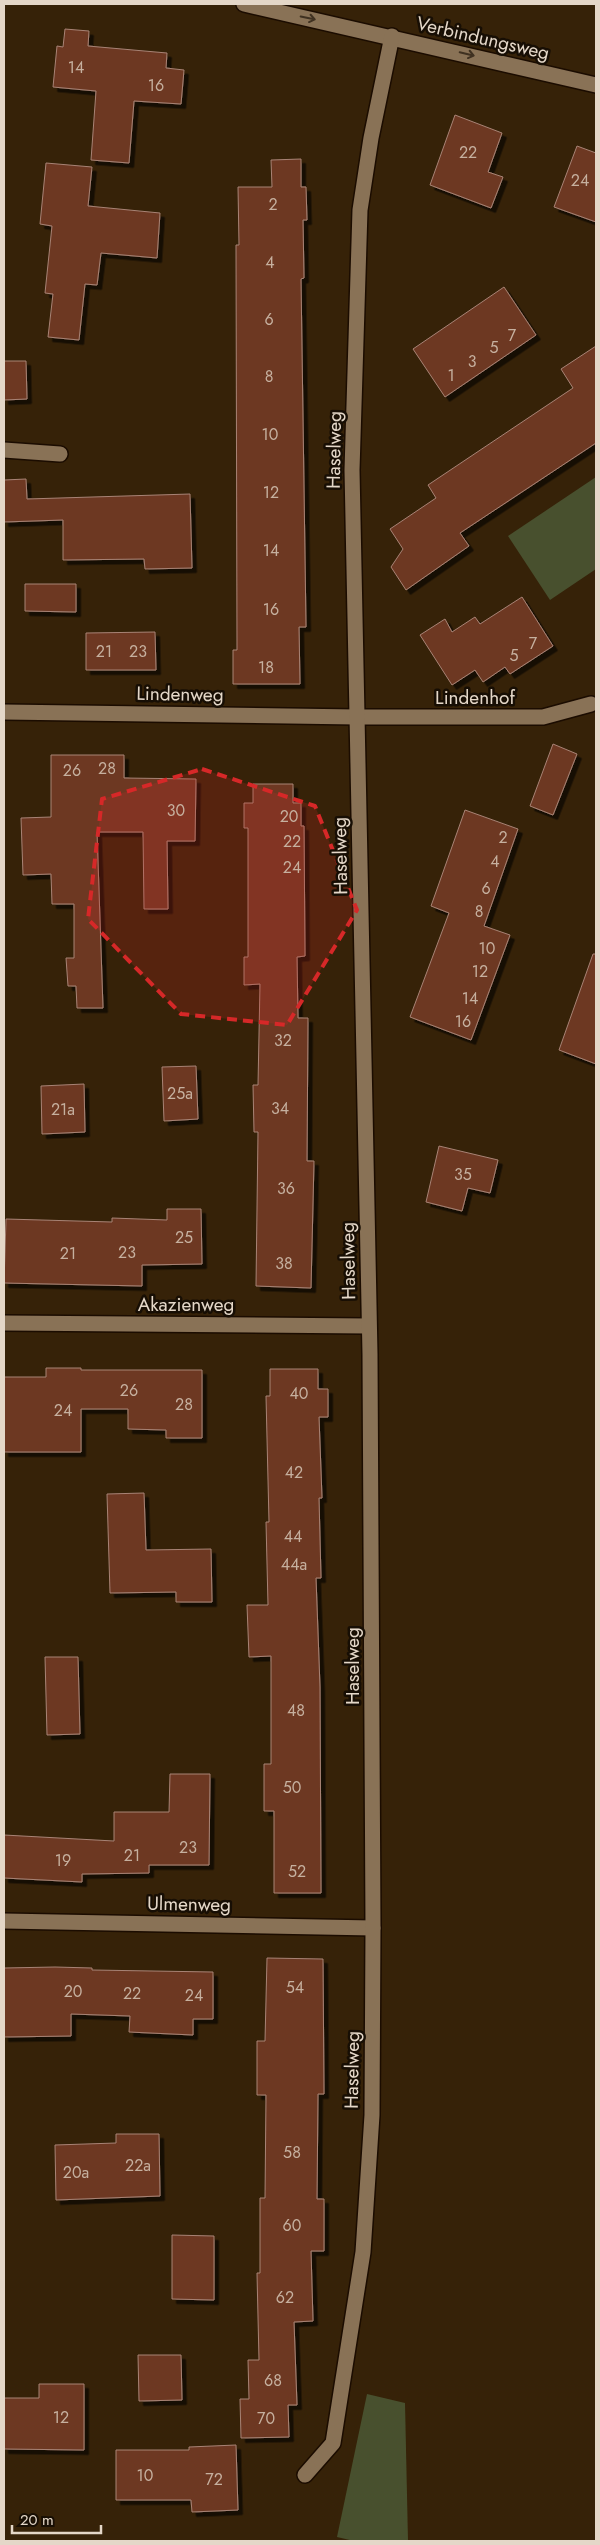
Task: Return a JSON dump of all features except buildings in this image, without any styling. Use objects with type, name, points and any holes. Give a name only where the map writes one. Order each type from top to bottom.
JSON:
[{"type":"street","name":"Verbindungsweg","points":[[244,4],[392,36],[596,85]]},
{"type":"street","name":"Haselweg","points":[[305,2475],[333,2443],[363,2252],[372,2115],[373,1928],[368,1326],[352,470],[360,210],[371,138],[392,36]]},
{"type":"street","points":[[4,450],[60,454]]},
{"type":"street","name":"Lindenhof","points":[[357,717],[544,717],[590,704]]},
{"type":"street","name":"Lindenweg","points":[[4,712],[357,717]]},
{"type":"street","name":"Akazienweg","points":[[4,1324],[368,1326]]},
{"type":"street","name":"Ulmenweg","points":[[4,1921],[373,1928]]},
{"type":"highlighted area","points":[[202,769],[315,806],[357,910],[287,1025],[181,1014],[88,919],[102,799]]},
{"type":"green space","points":[[596,477],[596,569],[550,600],[508,536]]},
{"type":"green space","points":[[367,2394],[405,2403],[408,2541],[354,2541],[337,2537]]}]
